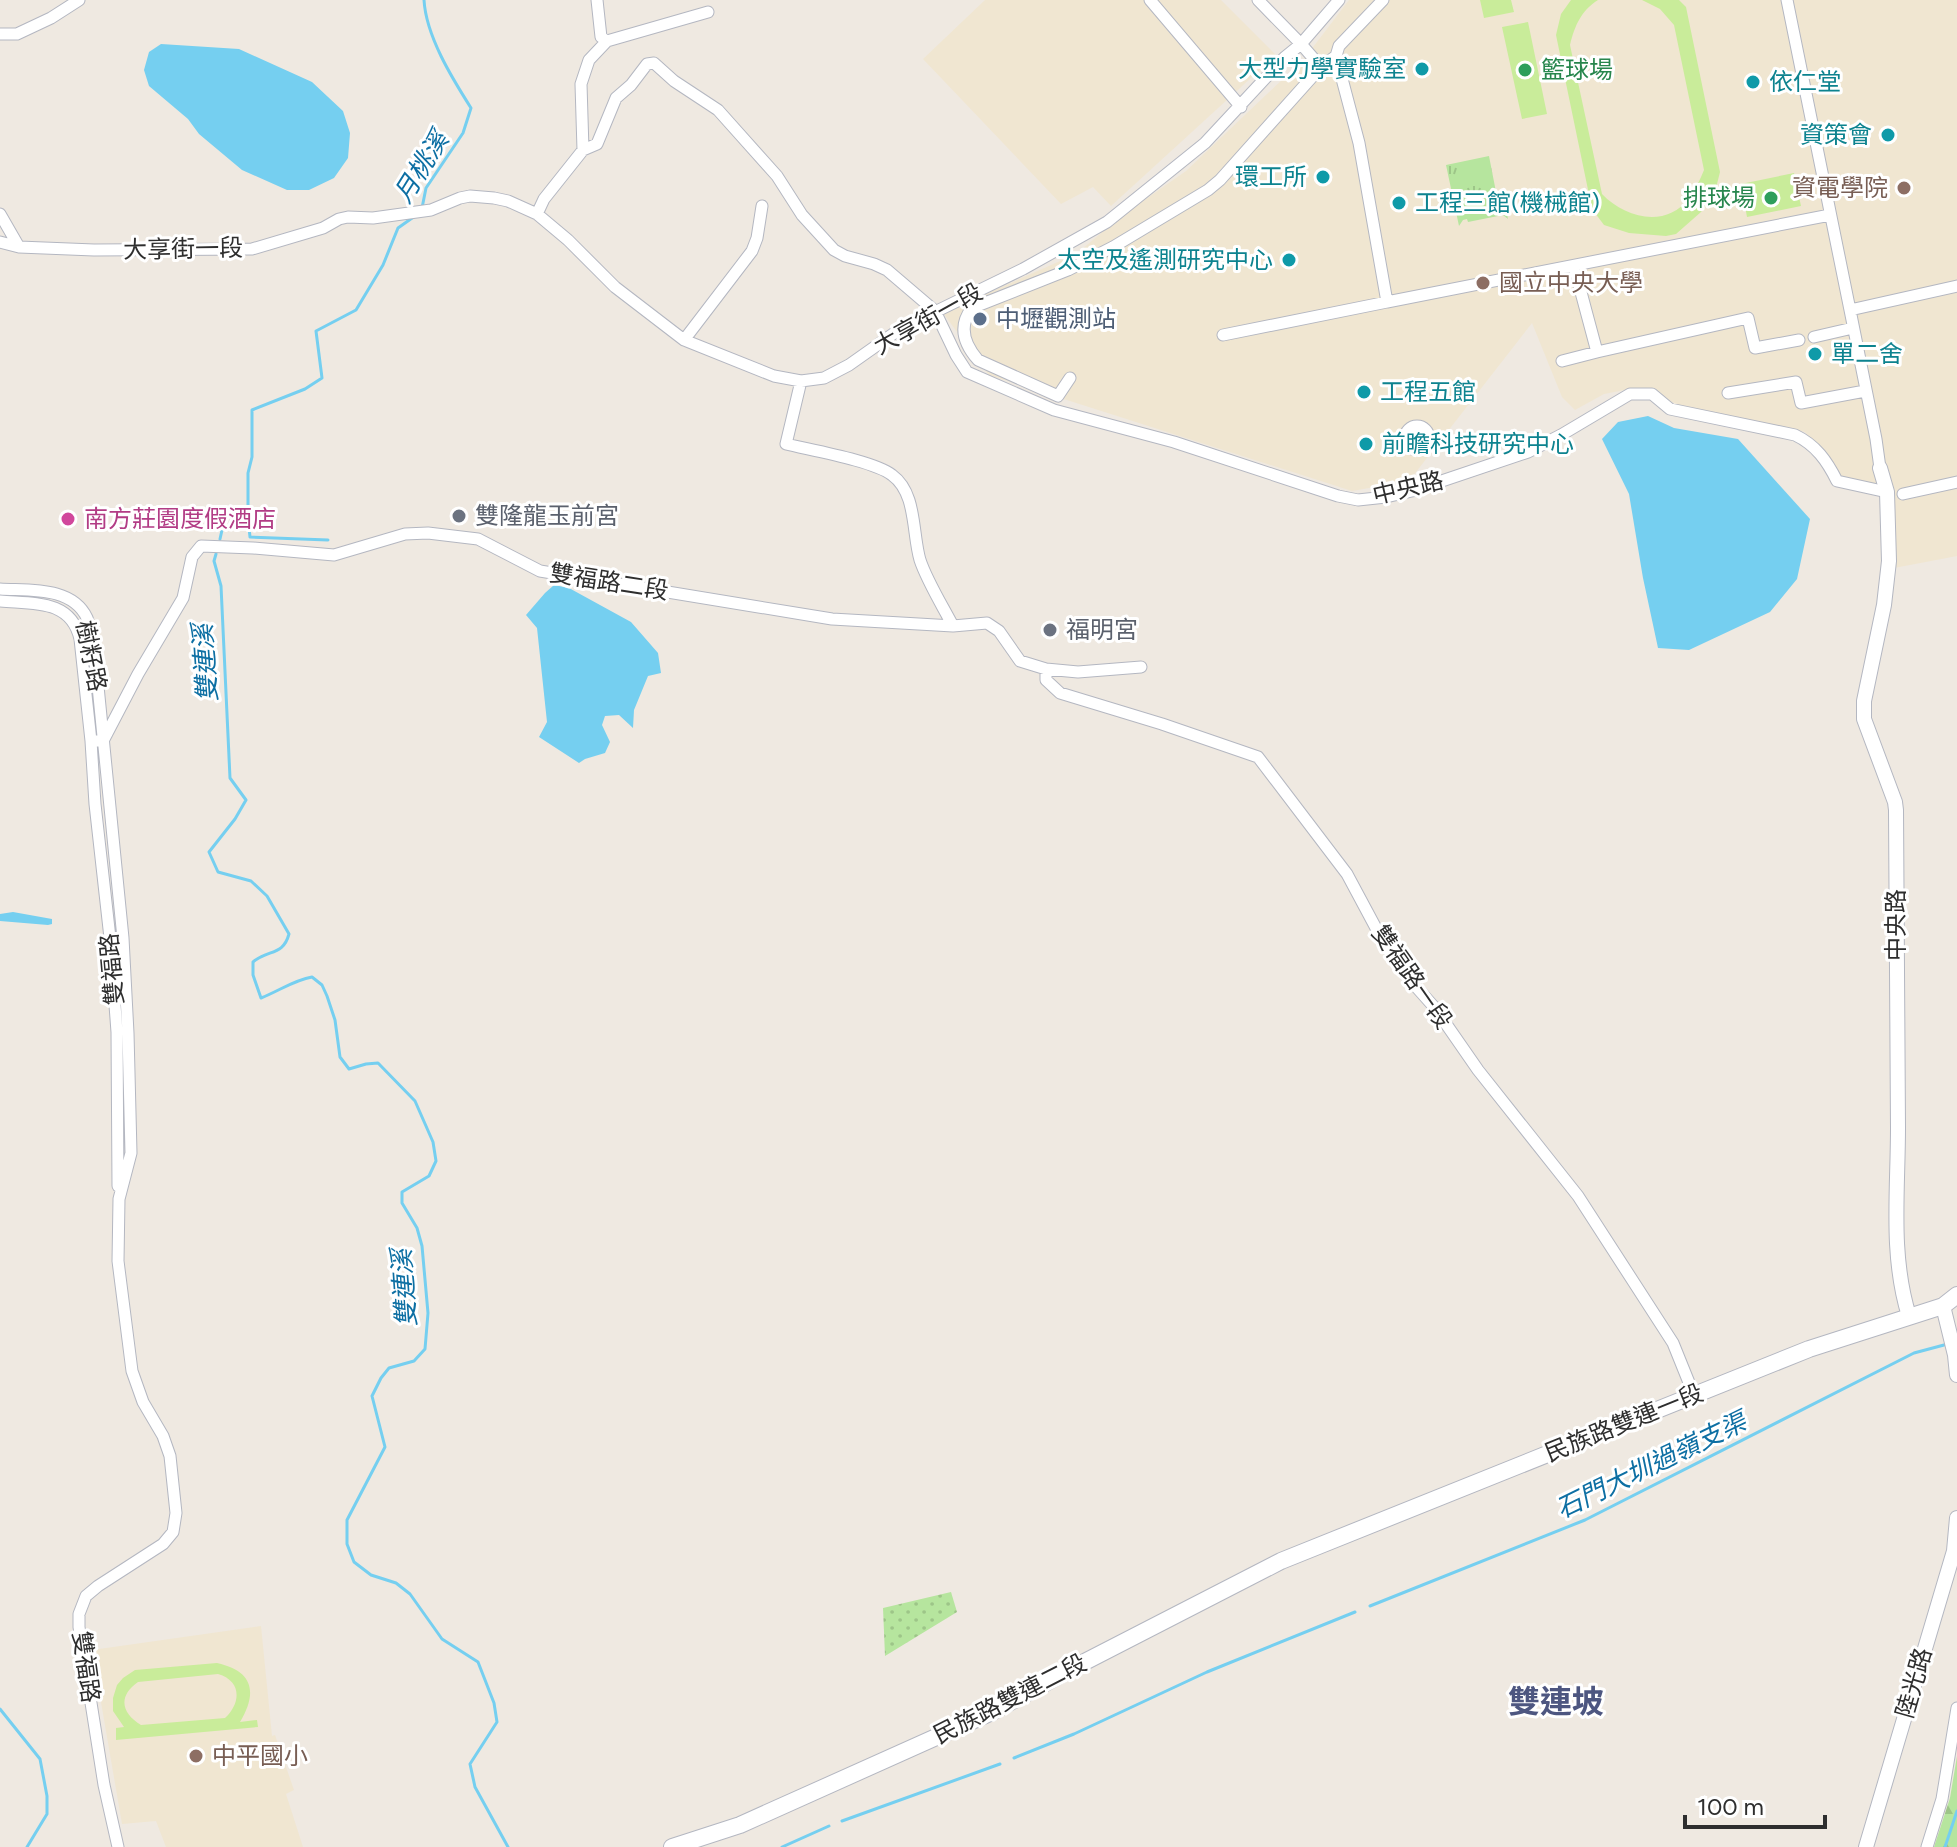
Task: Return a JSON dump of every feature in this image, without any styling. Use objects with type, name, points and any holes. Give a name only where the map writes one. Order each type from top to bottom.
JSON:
[{"type":"main road","points":[[1950,1307],[1957,1295]]},
{"type":"main road","name":"民族路雙連一段","points":[[1342,1536],[1809,1349],[1909,1316],[1950,1307]]},
{"type":"main road","name":"民族路雙連二段","points":[[672,1847],[740,1825],[992,1712],[1281,1561],[1342,1536]]},
{"type":"street","points":[[0,34],[17,34],[79,0]]},
{"type":"street","points":[[597,0],[601,37],[607,41]]},
{"type":"street","points":[[1150,0],[1241,107]]},
{"type":"street","points":[[1258,0],[1321,67]]},
{"type":"street","name":"大享街一段","points":[[0,242],[19,247],[94,250],[252,249],[323,228],[339,219],[431,210],[460,198],[479,196],[508,201],[537,214],[615,287],[684,340],[774,376],[801,381],[824,378],[849,365],[900,329],[1023,269],[1107,222],[1205,143],[1339,0]]},
{"type":"street","points":[[1383,0],[1339,46],[1336,56],[1359,143],[1387,302]]},
{"type":"street","points":[[1787,0],[1880,468]]},
{"type":"street","points":[[583,150],[581,84],[589,60],[607,41],[708,12]]},
{"type":"street","points":[[1070,378],[1058,396],[984,363],[967,344],[963,324],[967,314],[972,308],[1068,270],[1113,247],[1208,190],[1321,67],[1336,56]]},
{"type":"street","points":[[537,214],[544,199],[583,150],[597,144],[616,98],[647,64],[654,63],[674,81],[718,110],[777,176],[802,215],[834,250],[887,270],[935,311]]},
{"type":"street","points":[[684,340],[752,251],[762,206]]},
{"type":"street","points":[[0,214],[19,247]]},
{"type":"street","points":[[1223,335],[1830,215]]},
{"type":"street","points":[[1574,266],[1597,352]]},
{"type":"street","points":[[1850,310],[1957,286]]},
{"type":"street","name":"中央路","points":[[935,311],[967,372],[1054,410],[1174,442],[1358,500],[1412,491],[1528,452],[1630,394],[1652,394],[1670,409],[1795,435],[1808,441],[1820,453],[1837,481],[1887,492]]},
{"type":"street","points":[[1562,361],[1748,318],[1755,348],[1799,340]]},
{"type":"street","points":[[1814,337],[1853,328]]},
{"type":"street","points":[[801,381],[786,444],[866,464],[895,476],[906,491],[920,561],[953,626]]},
{"type":"street","points":[[1728,393],[1796,382],[1801,403],[1865,391]]},
{"type":"street","name":"中央路","points":[[1880,468],[1887,492],[1889,561],[1884,605],[1864,701],[1864,719],[1896,810],[1896,1224],[1897,1254],[1909,1316]]},
{"type":"street","points":[[1903,494],[1957,482]]},
{"type":"street","name":"雙福路二段","points":[[97,741],[183,598],[192,557],[201,546],[334,555],[405,534],[428,533],[478,539],[540,571],[832,619],[953,626],[987,623],[999,631],[1020,661],[1046,669],[1078,672],[1141,667]]},
{"type":"street","name":"樹籽路","points":[[0,589],[54,593],[69,599],[81,610],[90,628],[95,656],[97,741]]},
{"type":"street","name":"樹籽路","points":[[0,601],[48,605],[61,609],[72,618],[78,628],[97,741]]},
{"type":"street","name":"雙福路一段","points":[[1046,669],[1046,680],[1060,693],[1258,757],[1347,874],[1403,972],[1435,1008],[1478,1070],[1578,1196],[1673,1343],[1694,1395]]},
{"type":"street","name":"雙福路","points":[[97,741],[123,938],[129,1048],[131,1153],[119,1199],[118,1261],[132,1371],[143,1402],[163,1436],[170,1456],[176,1513],[173,1532],[163,1544],[98,1586],[86,1596],[79,1614],[104,1785],[118,1847]]},
{"type":"street","points":[[1950,1307],[1957,1375]]},
{"type":"street","name":"陸光路","points":[[1866,1847],[1954,1551],[1957,1518]]},
{"type":"street","points":[[1927,1847],[1942,1799],[1957,1708]]},
{"type":"shaded area","points":[[985,0],[1221,0],[1276,55],[1111,206],[1093,187],[1061,204],[923,59]]},
{"type":"shaded area","name":"國立中央大學","points":[[1349,0],[1957,0],[1957,556],[1889,569],[1889,487],[1847,485],[1805,432],[1701,413],[1635,388],[1604,394],[1575,410],[1562,397],[1532,323],[1409,481],[1352,491],[989,375],[943,313],[1076,254],[1123,215],[1186,171],[1304,59]]},
{"type":"shaded area","name":"中平國小","points":[[261,1626],[272,1736],[275,1735],[294,1790],[286,1794],[303,1847],[166,1847],[156,1821],[122,1824],[92,1650]]},
{"type":"green space","name":"籃球場","points":[[1480,0],[1511,0],[1514,12],[1484,18]]},
{"type":"green space","points":[[1571,0],[1598,0],[1580,19],[1570,45],[1602,194],[1622,209],[1646,217],[1669,214],[1680,208],[1693,192],[1704,170],[1674,25],[1660,9],[1642,0],[1679,0],[1686,7],[1720,172],[1715,192],[1701,212],[1676,234],[1629,233],[1604,225],[1592,209],[1556,35],[1561,14]]},
{"type":"green space","name":"籃球場","points":[[1528,22],[1547,114],[1522,119],[1502,27]]},
{"type":"green space","points":[[1489,156],[1496,192],[1502,191],[1508,219],[1503,215],[1468,222],[1467,219],[1459,226],[1446,165]]},
{"type":"green space","name":"排球場","points":[[1794,173],[1801,206],[1747,217],[1741,184]]},
{"type":"green space","points":[[951,1592],[957,1612],[885,1656],[883,1608]]},
{"type":"green space","points":[[217,1663],[238,1671],[249,1684],[250,1692],[240,1722],[257,1720],[258,1727],[116,1740],[116,1728],[124,1727],[113,1711],[113,1698],[117,1685],[135,1670]],"holes":[[[218,1674],[226,1677],[235,1687],[236,1699],[225,1718],[141,1725],[129,1715],[124,1704],[127,1693],[138,1682]]]},
{"type":"green space","points":[[1957,1756],[1957,1847],[1934,1847],[1950,1798]]},
{"type":"water","points":[[161,44],[239,49],[312,82],[343,111],[350,133],[348,158],[334,178],[309,190],[287,190],[242,170],[149,86],[144,70],[149,52]]},
{"type":"water","points":[[1648,416],[1674,428],[1738,439],[1810,519],[1797,579],[1770,612],[1689,650],[1658,648],[1629,494],[1602,439],[1618,422]]},
{"type":"water","points":[[554,585],[569,588],[631,622],[658,653],[661,673],[648,676],[634,710],[633,728],[619,715],[605,716],[602,725],[610,742],[605,753],[579,763],[539,737],[547,722],[537,628],[526,615]]},
{"type":"water","points":[[13,912],[52,919],[52,924],[0,921],[0,914]]},
{"type":"waterway","name":"月桃溪","points":[[422,208],[426,188],[463,133],[471,108],[435,42],[424,0]]},
{"type":"waterway","name":"月桃溪","points":[[328,540],[250,537],[248,473],[252,457],[252,410],[305,389],[322,378],[316,331],[356,310],[383,265],[398,228],[415,216]]},
{"type":"waterway","name":"雙連溪","points":[[220,539],[222,530],[248,518]]},
{"type":"waterway","name":"雙連溪","points":[[216,554],[214,561],[221,586],[230,778],[246,800],[209,852],[218,872],[251,881],[267,896],[289,934],[283,946],[253,962],[253,975],[261,998],[312,977],[322,985],[335,1020],[340,1057],[349,1069],[378,1063],[415,1101],[433,1142],[436,1161],[429,1176],[402,1192],[402,1203],[417,1228],[422,1246],[428,1313],[425,1349],[414,1361],[389,1368],[372,1396],[385,1447],[347,1520],[347,1544],[354,1562],[371,1575],[396,1583],[410,1594],[442,1639],[478,1662],[494,1703],[497,1722],[470,1764],[475,1787],[508,1847]]},
{"type":"waterway","name":"石門大圳過嶺支渠","points":[[1370,1606],[1585,1520],[1914,1353],[1944,1345]]},
{"type":"waterway","name":"石門大圳過嶺支渠","points":[[1014,1758],[1074,1734],[1207,1672],[1355,1612]]},
{"type":"waterway","points":[[0,1709],[40,1759],[47,1814],[27,1847]]},
{"type":"waterway","name":"石門大圳過嶺支渠","points":[[842,1821],[1000,1764]]},
{"type":"waterway","name":"石門大圳過嶺支渠","points":[[1945,1847],[1957,1811]]},
{"type":"waterway","name":"石門大圳過嶺支渠","points":[[782,1847],[829,1826]]},
{"type":"place","name":"大型力學實驗室","points":[[1422,69]]},
{"type":"place","name":"籃球場","points":[[1525,70]]},
{"type":"place","name":"依仁堂","points":[[1753,82]]},
{"type":"place","name":"資策會","points":[[1888,135]]},
{"type":"place","name":"環工所","points":[[1323,177]]},
{"type":"place","name":"資電學院","points":[[1904,188]]},
{"type":"place","name":"排球場","points":[[1771,198]]},
{"type":"place","name":"工程三館(機械館)","points":[[1399,203]]},
{"type":"place","name":"太空及遙測研究中心","points":[[1289,260]]},
{"type":"place","name":"國立中央大學","points":[[1483,283]]},
{"type":"place","name":"中壢觀測站","points":[[980,319]]},
{"type":"place","name":"單二舍","points":[[1815,354]]},
{"type":"place","name":"工程五館","points":[[1364,392]]},
{"type":"place","name":"前瞻科技研究中心","points":[[1366,444]]},
{"type":"place","name":"雙隆龍玉前宮","points":[[459,516]]},
{"type":"place","name":"南方莊園度假酒店","points":[[68,519]]},
{"type":"place","name":"福明宮","points":[[1050,630]]},
{"type":"place","name":"中平國小","points":[[196,1756]]},
{"type":"district","name":"雙連坡","points":[[1556,1702]]}]
